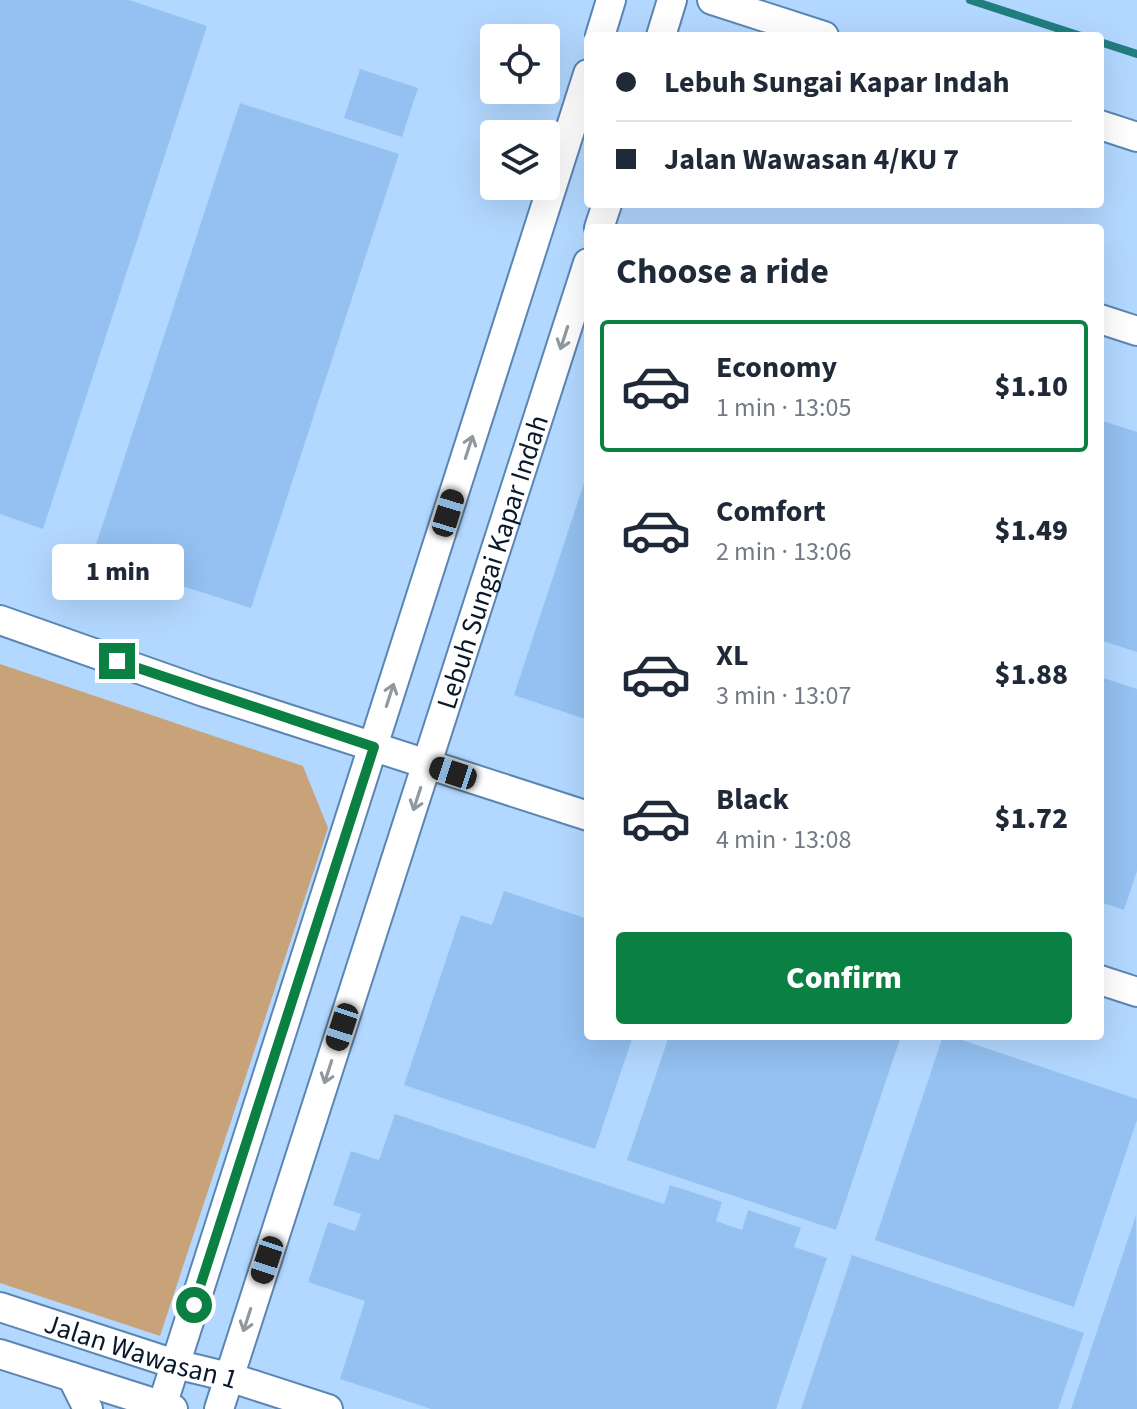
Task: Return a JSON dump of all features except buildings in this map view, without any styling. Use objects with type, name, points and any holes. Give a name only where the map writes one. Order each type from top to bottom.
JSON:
[{"type":"street","points":[[601,32],[611,0]]},
{"type":"street","points":[[662,32],[672,0]]},
{"type":"street","points":[[712,0],[812,32]]},
{"type":"street","name":"Lebuh Sungai Kapar Indah","points":[[165,1408],[175,1364],[584,87]]},
{"type":"street","points":[[1104,126],[1137,137]]},
{"type":"street","name":"Lebuh Sungai Kapar Indah","points":[[219,1409],[584,276]]},
{"type":"street","points":[[1104,320],[1137,331]]},
{"type":"street","points":[[0,620],[204,692],[584,815]]},
{"type":"street","points":[[1104,981],[1137,992]]},
{"type":"street","name":"Jalan Wawasan 1","points":[[0,1307],[175,1364],[229,1377],[328,1409]]},
{"type":"street","name":"Jalan Wawasan 1","points":[[0,1354],[165,1408]]},
{"type":"street","points":[[72,1377],[88,1409]]},
{"type":"shaded area","points":[[0,664],[303,766],[328,828],[160,1336],[0,1283]]},
{"type":"waterway","points":[[970,0],[1069,32]]},
{"type":"waterway","points":[[1104,43],[1137,54]]},
{"type":"route","points":[[117,661],[374,747],[194,1305]]}]
